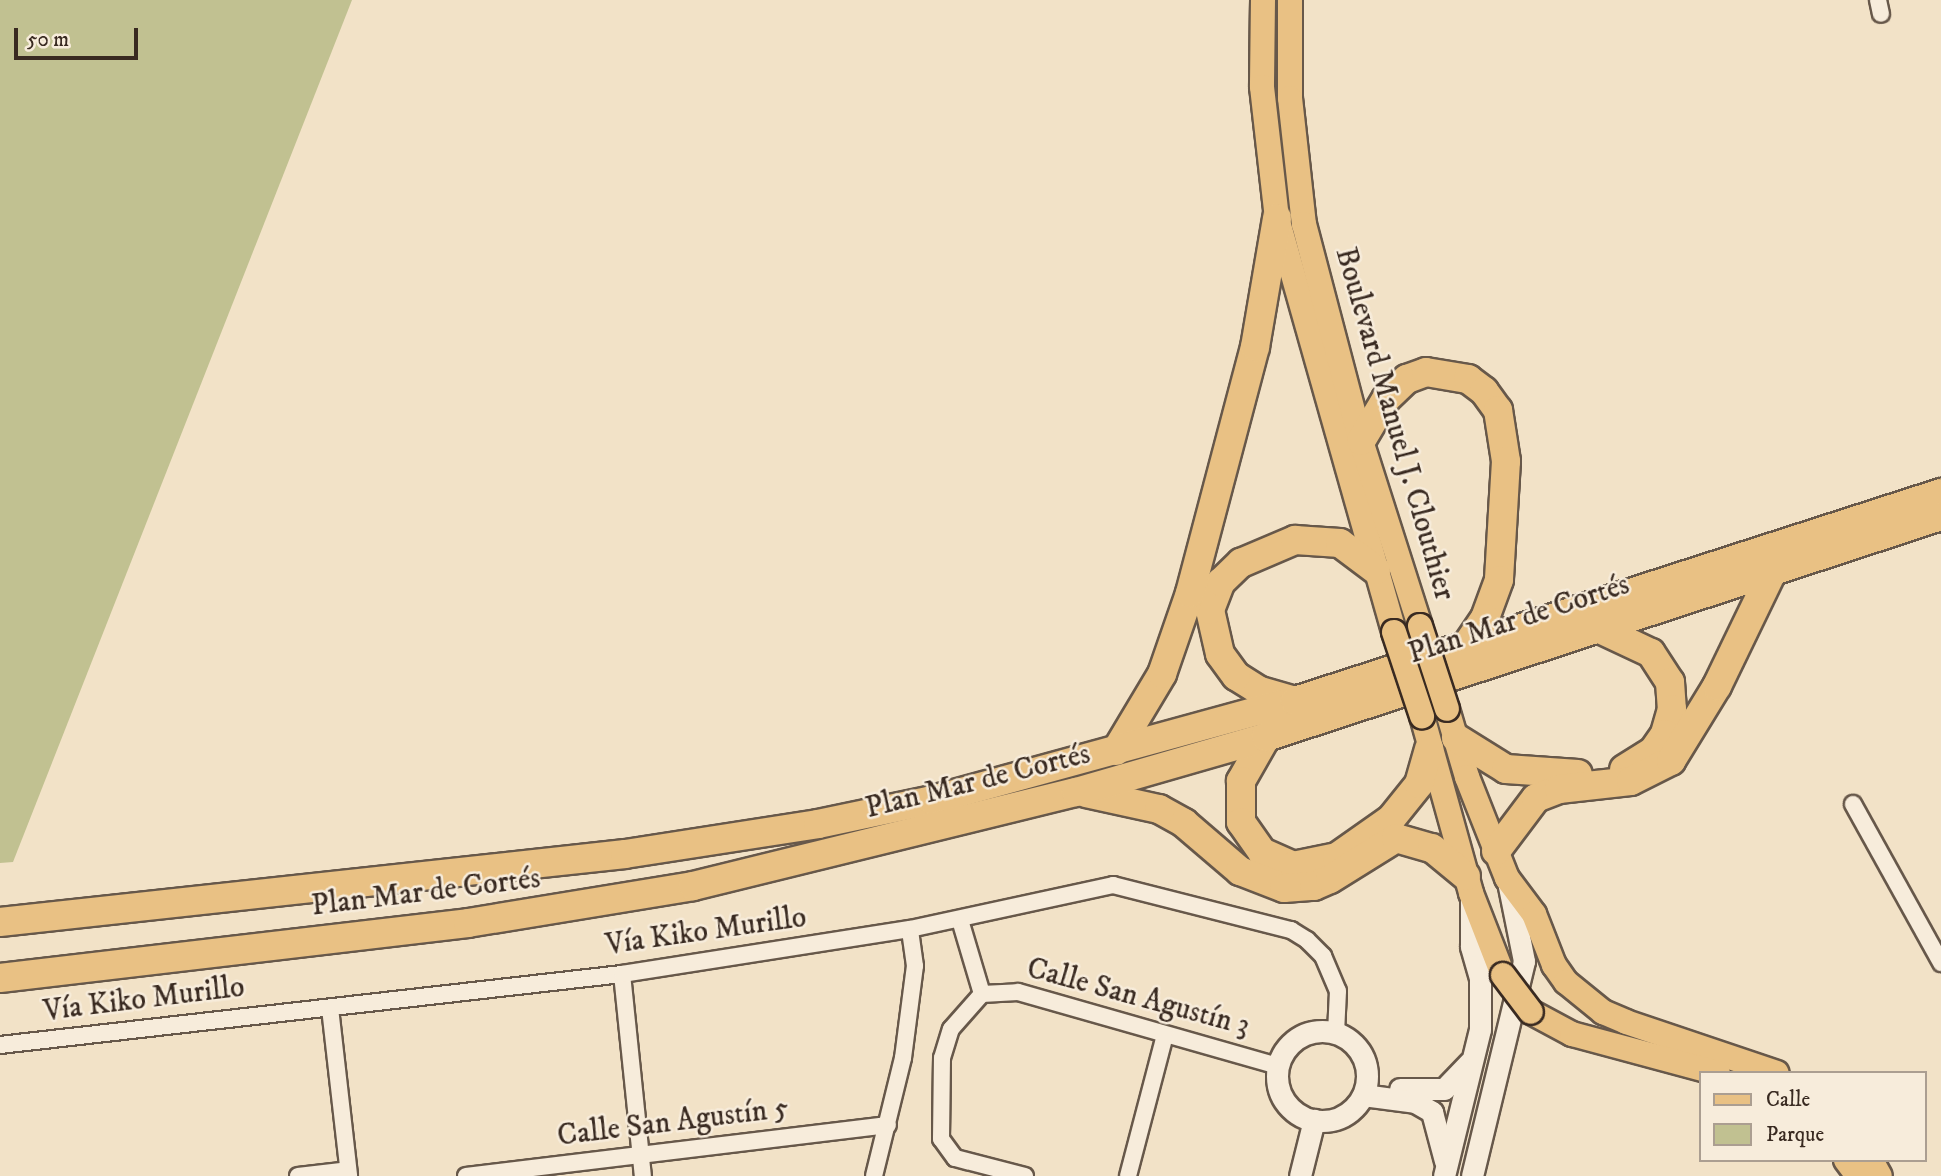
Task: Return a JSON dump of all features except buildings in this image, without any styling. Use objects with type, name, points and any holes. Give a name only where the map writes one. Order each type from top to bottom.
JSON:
[{"type":"highway","points":[[1116,751],[1162,674],[1190,593],[1255,347],[1277,218]]},
{"type":"highway","points":[[1361,441],[1386,398],[1407,380],[1426,372],[1468,379],[1484,391],[1498,410],[1506,461],[1499,580],[1485,618],[1466,646]]},
{"type":"highway","name":"Plan Mar de Cortés","points":[[0,922],[625,853],[804,826],[932,800],[1295,701],[1941,492]]},
{"type":"highway","name":"Plan Mar de Cortés","points":[[0,978],[468,923],[692,886],[1076,792],[1266,737],[1941,516]]},
{"type":"highway","points":[[1295,701],[1252,686],[1236,676],[1220,654],[1210,610],[1221,582],[1241,563],[1295,540],[1340,544],[1376,570]]},
{"type":"highway","points":[[1496,851],[1536,798],[1559,789],[1631,781],[1671,761],[1705,710],[1772,572]]},
{"type":"highway","points":[[1456,738],[1506,769],[1530,773],[1604,774],[1634,765],[1653,751],[1669,723],[1672,692],[1668,673],[1644,649],[1600,629]]},
{"type":"highway","points":[[1266,737],[1241,781],[1241,822],[1262,852],[1293,866],[1337,857],[1391,819],[1419,784],[1429,748]]},
{"type":"highway","points":[[1076,792],[1120,797],[1159,809],[1184,823],[1240,871],[1276,886],[1314,886],[1384,842],[1405,838],[1432,848],[1469,884]]},
{"type":"main road","name":"Boulevard Manuel J. Clouthier","points":[[1263,0],[1262,87],[1277,218],[1376,570],[1422,716],[1469,884],[1503,975],[1531,1012],[1572,1034],[1711,1071]]},
{"type":"main road","name":"Boulevard Manuel J. Clouthier","points":[[1290,0],[1290,97],[1304,224],[1361,441],[1456,738],[1507,878],[1534,914],[1554,965],[1582,997],[1626,1022],[1771,1071]]},
{"type":"street","points":[[1853,804],[1941,963]]},
{"type":"street","points":[[1472,1176],[1524,961],[1507,878]]},
{"type":"street","points":[[1445,1171],[1477,1051],[1482,1005],[1471,946],[1469,884]]},
{"type":"street","name":"Vía Kiko Murillo","points":[[0,1045],[622,974],[910,929],[1113,886],[1140,888],[1291,930],[1322,956],[1334,978],[1338,991],[1336,1033]]},
{"type":"street","points":[[960,920],[982,994],[951,1029],[942,1058],[940,1129],[946,1148],[955,1157],[1026,1176]]},
{"type":"street","points":[[874,1176],[904,1058],[915,966],[910,929]]},
{"type":"street","points":[[622,974],[643,1176]]},
{"type":"street","name":"Calle San Agustín 3","points":[[982,994],[1018,992],[1278,1066]]},
{"type":"street","points":[[298,1176],[349,1173],[330,1008]]},
{"type":"street","points":[[1321,1031],[1336,1033],[1356,1046],[1365,1088],[1343,1116],[1314,1120],[1300,1116],[1281,1094],[1278,1066],[1284,1052],[1300,1038],[1321,1031]]},
{"type":"street","points":[[1128,1176],[1166,1035]]},
{"type":"street","points":[[1365,1088],[1435,1092],[1451,1086],[1477,1051]]},
{"type":"street","points":[[1365,1088],[1415,1102],[1432,1112],[1439,1123],[1445,1171]]},
{"type":"street","points":[[1300,1176],[1314,1120]]},
{"type":"street","name":"Calle San Agustín 5","points":[[466,1176],[888,1125]]},
{"type":"green space","points":[[0,0],[352,0],[13,862],[0,863]]}]
